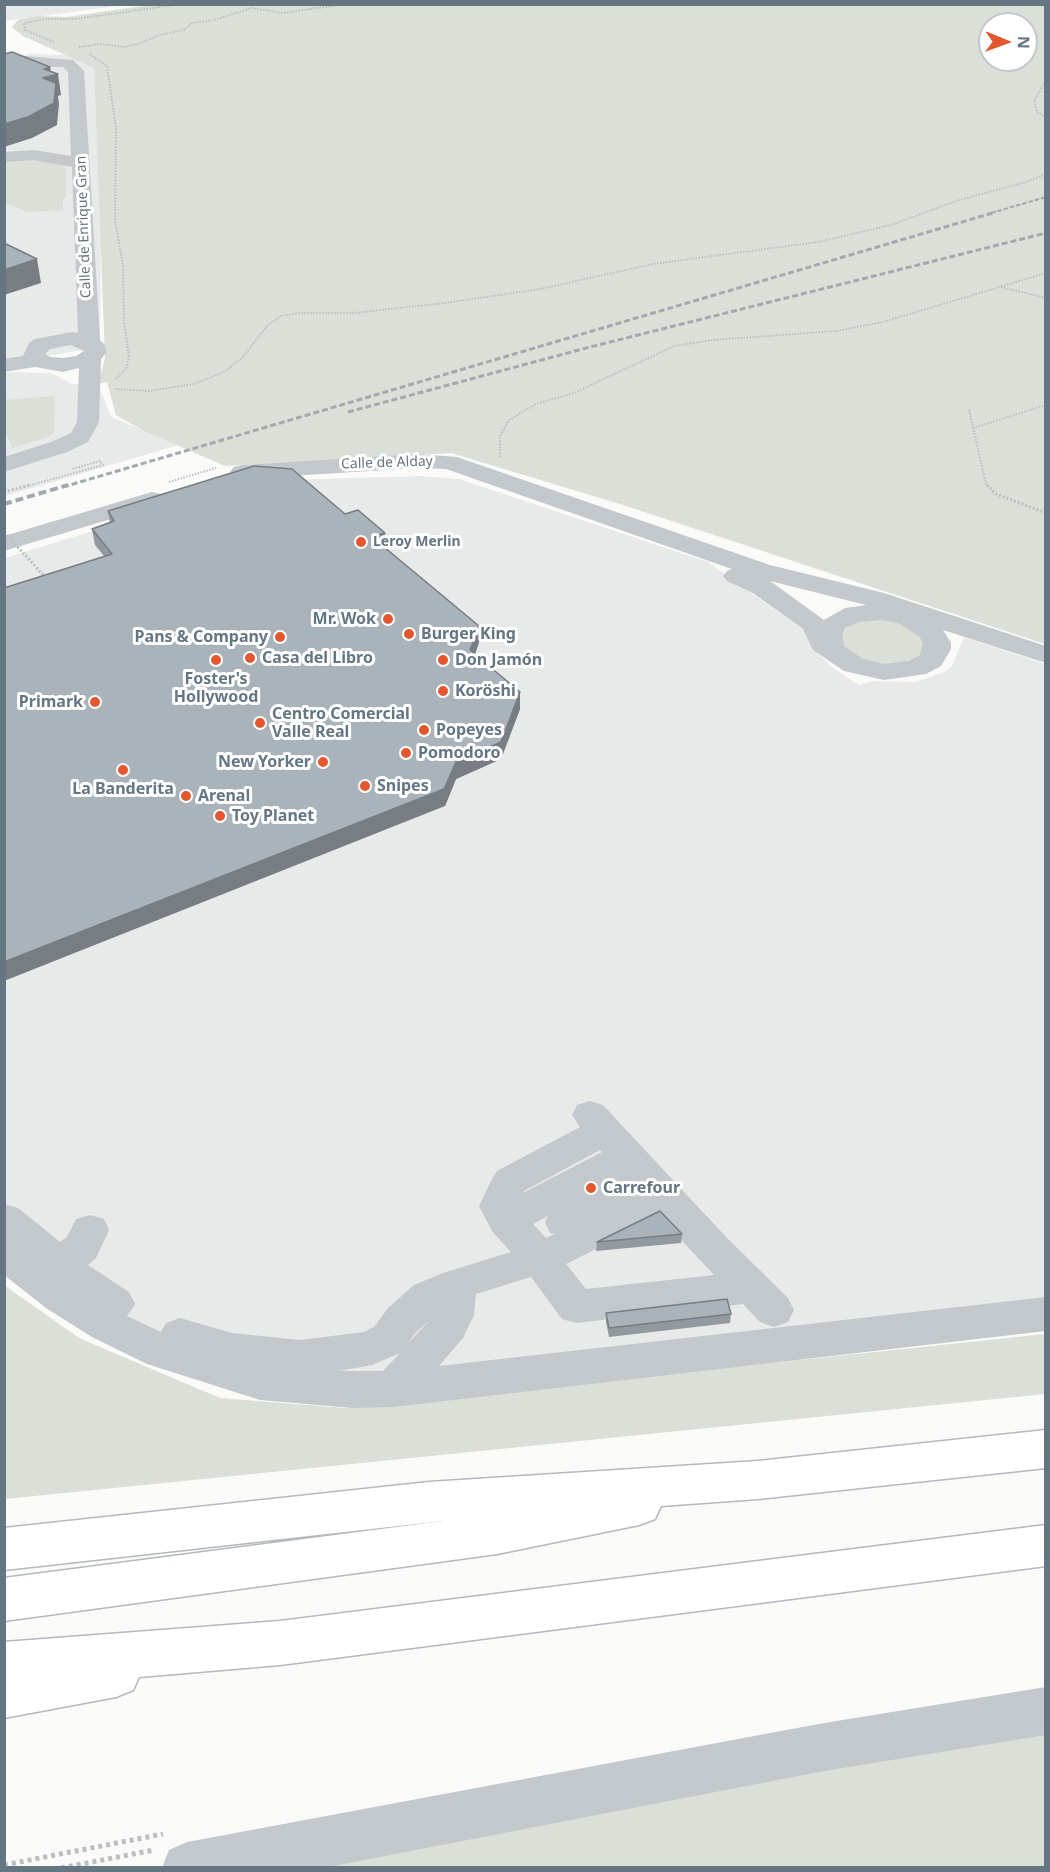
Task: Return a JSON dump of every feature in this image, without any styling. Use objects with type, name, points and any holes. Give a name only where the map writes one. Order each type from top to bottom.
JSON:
[{"type":"highway","points":[[4,1549],[429,1502],[758,1480],[1046,1449]]},
{"type":"highway","points":[[4,1600],[497,1534],[758,1480]]},
{"type":"highway","points":[[4,1665],[280,1643],[1046,1545]]},
{"type":"highway","points":[[4,1695],[280,1643]]},
{"type":"street","points":[[4,65],[34,61],[67,63],[75,67],[79,118],[53,156],[8,154]]},
{"type":"street","points":[[8,154],[64,142]]},
{"type":"street","name":"Calle de Enrique Gran","points":[[4,465],[59,447],[80,437],[88,422],[98,387],[92,368],[64,142]]},
{"type":"street","name":"Calle de Enrique Gran","points":[[61,339],[76,329],[87,315]]},
{"type":"street","points":[[4,366],[36,356],[43,344],[61,339],[90,349],[74,364],[63,365]]},
{"type":"street","points":[[4,357],[36,356],[63,365],[98,387]]},
{"type":"street","name":"Calle de Alday","points":[[221,478],[271,469],[418,461],[449,462],[761,571]]},
{"type":"street","points":[[4,544],[179,491]]},
{"type":"street","points":[[713,571],[743,578],[762,587],[814,625],[823,644],[834,651]]},
{"type":"street","points":[[761,571],[875,598],[1046,655]]},
{"type":"street","points":[[761,571],[835,623]]},
{"type":"street","points":[[875,598],[924,625],[935,636],[937,643],[935,655],[924,664],[896,672],[873,670],[845,661],[830,646],[828,635],[835,623],[854,614],[871,612],[906,617]]},
{"type":"street","points":[[524,1241],[627,1155]]},
{"type":"street","points":[[524,1241],[576,1307],[763,1298],[627,1155]]},
{"type":"street","points":[[4,1219],[93,1291],[171,1332],[198,1342],[232,1350],[289,1356],[338,1354],[372,1348],[388,1339],[402,1320],[428,1297],[457,1284],[524,1241],[627,1155]]},
{"type":"street","points":[[52,1260],[73,1255],[82,1247],[90,1230]]},
{"type":"street","points":[[4,1253],[60,1296],[106,1325],[162,1352],[193,1364],[260,1382],[352,1390],[393,1389],[1046,1314]]},
{"type":"street","points":[[393,1389],[449,1326],[454,1316],[457,1284]]},
{"type":"street","points":[[4,1536],[178,1528]]},
{"type":"street","points":[[187,1868],[824,1747],[1046,1711]]},
{"type":"path","points":[[72,48],[101,44],[124,47],[138,44],[160,35],[184,30],[192,22],[214,20],[252,9],[284,13],[345,4]]},
{"type":"path","points":[[1046,80],[1034,101],[1037,112],[1046,117]]},
{"type":"path","points":[[98,387],[149,391],[194,384],[224,372],[243,357],[267,326],[281,316],[300,313],[354,314],[445,303],[540,289],[652,264],[818,242],[891,225],[956,201],[1046,174]]},
{"type":"path","points":[[500,464],[500,436],[509,420],[536,404],[574,393],[675,346],[713,340],[836,331],[883,322],[1046,273]]},
{"type":"path","points":[[1000,287],[1046,298]]},
{"type":"path","points":[[973,428],[1046,405]]},
{"type":"path","points":[[969,410],[986,484],[996,494],[1046,513]]},
{"type":"path","points":[[99,461],[103,465],[4,490],[99,461]]},
{"type":"path","points":[[4,532],[49,580]]},
{"type":"shaded area","points":[[156,4],[1045,5],[1045,644],[620,504],[451,453],[225,466],[144,431],[116,415],[107,382],[98,384],[105,358],[94,68],[23,36],[12,27],[18,20],[36,16],[66,17]]},
{"type":"shaded area","points":[[4,5],[124,5],[5,21]]},
{"type":"shaded area","points":[[28,54],[74,55],[94,68],[101,234],[100,347],[5,363],[5,61]]},
{"type":"shaded area","points":[[32,158],[57,162],[64,166],[66,198],[63,198],[63,210],[27,212],[4,202],[5,161]]},
{"type":"shaded area","points":[[4,373],[51,373],[72,384],[98,384],[111,417],[179,445],[5,496]]},
{"type":"shaded area","points":[[55,396],[54,432],[48,437],[12,448],[5,430],[5,400]]},
{"type":"shaded area","points":[[422,476],[459,479],[708,562],[808,633],[816,652],[836,670],[859,685],[874,681],[916,682],[944,672],[952,666],[964,637],[1045,664],[1045,1299],[364,1375],[280,1369],[149,1335],[5,1235],[5,558],[255,481]]},
{"type":"shaded area","points":[[874,618],[910,624],[929,644],[915,663],[878,667],[845,653],[840,633],[853,622]]},
{"type":"shaded area","points":[[4,1285],[79,1338],[220,1398],[345,1408],[1045,1334],[1045,1394],[5,1499]]},
{"type":"shaded area","points":[[1045,1719],[1045,1867],[244,1868]]},
{"type":"building","points":[[12,52],[50,67],[44,69],[58,74],[43,78],[56,83],[54,103],[28,117],[4,124],[4,54]]},
{"type":"building","points":[[4,243],[37,259],[4,270]]},
{"type":"building","name":"Centro Comercial Valle Real","points":[[254,466],[292,469],[345,514],[358,510],[385,533],[372,537],[479,626],[470,650],[520,692],[501,742],[456,762],[444,789],[4,962],[4,588],[112,554],[92,529],[114,521],[108,511]]},
{"type":"building","points":[[660,1211],[682,1234],[597,1242]]},
{"type":"building","points":[[727,1299],[731,1314],[609,1328],[606,1313]]},
{"type":"railway","points":[[991,213],[1046,197]]},
{"type":"railway","points":[[63,487],[996,212]]},
{"type":"railway","points":[[348,412],[590,347],[1046,233]]},
{"type":"railway","points":[[4,504],[68,485]]},
{"type":"place","name":"Leroy Merlin","points":[[361,542]]},
{"type":"place","name":"Mr. Wok","points":[[388,619]]},
{"type":"place","name":"Burger King","points":[[409,634]]},
{"type":"place","name":"Pans & Company","points":[[280,637]]},
{"type":"place","name":"Casa del Libro","points":[[250,658]]},
{"type":"place","name":"Foster's Hollywood","points":[[216,660]]},
{"type":"place","name":"Don Jamón","points":[[443,660]]},
{"type":"place","name":"Koröshi","points":[[443,691]]},
{"type":"place","name":"Primark","points":[[95,702]]},
{"type":"place","name":"Centro Comercial Valle Real","points":[[260,723]]},
{"type":"place","name":"Popeyes","points":[[424,730]]},
{"type":"place","name":"Pomodoro","points":[[406,753]]},
{"type":"place","name":"New Yorker","points":[[323,762]]},
{"type":"place","name":"La Banderita","points":[[123,770]]},
{"type":"place","name":"Snipes","points":[[365,786]]},
{"type":"place","name":"Arenal","points":[[186,796]]},
{"type":"place","name":"Toy Planet","points":[[220,816]]},
{"type":"place","name":"Carrefour","points":[[591,1188]]}]
